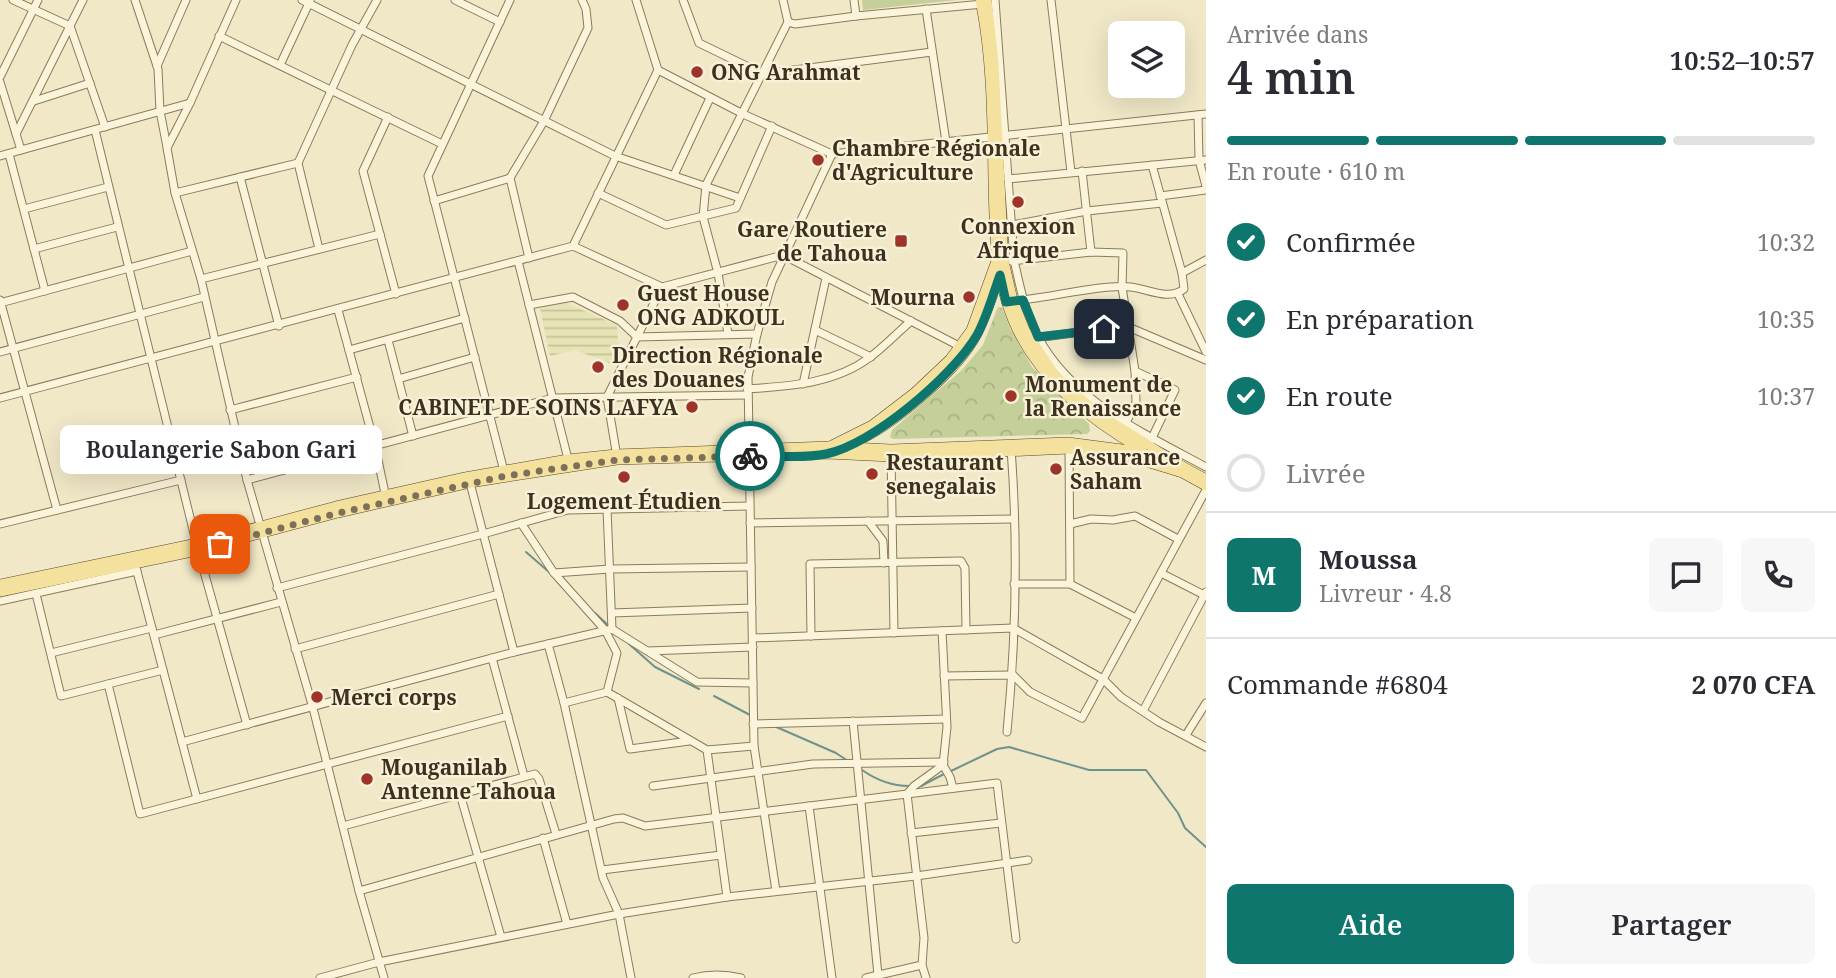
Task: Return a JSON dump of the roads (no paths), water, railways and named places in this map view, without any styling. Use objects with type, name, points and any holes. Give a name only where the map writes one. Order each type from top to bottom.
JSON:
[{"type":"main road","points":[[986,2],[994,63],[1005,260],[1014,301]]},
{"type":"main road","points":[[963,348],[978,334],[1005,260]]},
{"type":"main road","points":[[842,447],[941,379],[963,348],[1005,260]]},
{"type":"main road","points":[[1000,275],[1051,380],[1075,405],[1111,431],[1151,446]]},
{"type":"main road","points":[[1031,340],[1055,375],[1097,413],[1125,426],[1206,488]]},
{"type":"main road","points":[[869,431],[880,449]]},
{"type":"main road","points":[[828,450],[869,431]]},
{"type":"main road","points":[[0,592],[198,546],[386,498],[568,459],[828,450],[891,453],[1068,445],[1137,451],[1151,446]]},
{"type":"main road","points":[[1068,445],[1180,469],[1206,479]]},
{"type":"main road","points":[[748,452],[815,454],[842,447],[880,449],[891,453]]},
{"type":"main road","points":[[449,485],[470,483],[504,473],[617,457]]},
{"type":"main road","points":[[0,584],[103,567],[136,567],[198,546]]},
{"type":"street","points":[[13,0],[70,26],[104,127]]},
{"type":"street","points":[[0,77],[38,0]]},
{"type":"street","points":[[16,134],[83,0]]},
{"type":"street","points":[[135,0],[157,66],[160,111],[175,193],[201,279],[247,480],[313,708],[384,978]]},
{"type":"street","points":[[157,66],[186,0]]},
{"type":"street","points":[[319,249],[298,163],[360,29],[377,0]]},
{"type":"street","points":[[455,0],[500,22]]},
{"type":"street","points":[[504,473],[428,176],[510,0]]},
{"type":"street","points":[[434,201],[510,178],[544,121],[588,28],[582,0]]},
{"type":"street","points":[[573,246],[657,70],[636,0]]},
{"type":"street","points":[[683,0],[699,43],[763,74],[932,52]]},
{"type":"street","points":[[727,334],[718,273],[703,217],[706,185],[788,22],[783,0]]},
{"type":"street","points":[[854,0],[856,16]]},
{"type":"street","points":[[1051,0],[1071,172]]},
{"type":"street","points":[[167,148],[190,103],[233,1]]},
{"type":"street","points":[[280,65],[307,1],[615,156],[740,198]]},
{"type":"street","points":[[788,22],[795,24],[986,2]]},
{"type":"street","points":[[926,9],[946,142]]},
{"type":"street","points":[[219,36],[442,144]]},
{"type":"street","points":[[657,70],[743,114],[832,154],[1202,115],[1206,188],[1161,200],[1012,225]]},
{"type":"street","points":[[0,82],[22,150]]},
{"type":"street","points":[[33,101],[90,83]]},
{"type":"street","points":[[674,175],[710,98]]},
{"type":"street","points":[[0,156],[190,103]]},
{"type":"street","points":[[388,117],[363,171],[396,294]]},
{"type":"street","points":[[598,193],[666,225],[736,208],[772,126]]},
{"type":"street","points":[[95,130],[150,360],[247,725]]},
{"type":"street","points":[[9,154],[45,291]]},
{"type":"street","points":[[776,891],[754,746],[747,392],[757,334],[772,282],[832,154]]},
{"type":"street","points":[[1125,426],[1136,402],[1135,371],[1122,286],[1123,253],[1091,252],[1005,260],[1012,225],[1001,179],[1203,160]]},
{"type":"street","points":[[175,193],[298,163]]},
{"type":"street","points":[[1014,301],[1122,286],[1167,295],[1178,294],[1184,289],[1153,164]]},
{"type":"street","points":[[1082,171],[1091,252]]},
{"type":"street","points":[[240,177],[279,326]]},
{"type":"street","points":[[510,178],[529,258]]},
{"type":"street","points":[[24,209],[108,187]]},
{"type":"street","points":[[34,249],[117,227]]},
{"type":"street","points":[[201,279],[380,234]]},
{"type":"street","points":[[0,398],[573,246],[662,287],[783,255],[963,348]]},
{"type":"street","points":[[57,510],[0,302],[192,251]]},
{"type":"street","points":[[1182,273],[1206,260]]},
{"type":"street","points":[[518,261],[568,459]]},
{"type":"street","points":[[803,384],[826,278]]},
{"type":"street","points":[[617,457],[607,397],[662,287]]},
{"type":"street","points":[[1178,294],[1205,356]]},
{"type":"street","points":[[0,352],[204,297]]},
{"type":"street","points":[[529,306],[573,297],[620,321],[637,337],[757,334]]},
{"type":"street","points":[[338,310],[375,446],[386,498]]},
{"type":"street","points":[[349,350],[465,318]]},
{"type":"street","points":[[247,480],[553,398],[747,392],[835,377],[871,357],[911,321]]},
{"type":"street","points":[[1031,340],[1126,326],[1205,356]]},
{"type":"street","points":[[815,330],[871,357]]},
{"type":"street","points":[[388,340],[413,436]]},
{"type":"street","points":[[398,379],[475,357]]},
{"type":"street","points":[[1135,371],[1175,390],[1151,446],[1206,467]]},
{"type":"street","points":[[230,410],[357,377]]},
{"type":"street","points":[[1068,445],[1070,584]]},
{"type":"street","points":[[1007,732],[1013,674],[1014,519],[1011,448]]},
{"type":"street","points":[[891,453],[894,633]]},
{"type":"street","points":[[0,524],[181,480]]},
{"type":"street","points":[[470,483],[514,652]]},
{"type":"street","points":[[944,676],[1013,674],[1030,692],[1082,718],[1206,488]]},
{"type":"street","points":[[277,588],[568,510],[749,506]]},
{"type":"street","points":[[607,509],[612,612],[609,629],[617,653],[607,692]]},
{"type":"street","points":[[1070,524],[1091,519],[1113,520],[1135,516],[1178,538]]},
{"type":"street","points":[[750,523],[1014,519]]},
{"type":"street","points":[[867,521],[883,541],[884,563]]},
{"type":"street","points":[[521,523],[554,573],[609,629],[697,682],[753,683]]},
{"type":"street","points":[[883,541],[893,541]]},
{"type":"street","points":[[811,636],[810,564],[961,561],[964,564],[966,630]]},
{"type":"street","points":[[0,601],[136,567],[197,799]]},
{"type":"street","points":[[554,573],[610,569],[751,567]]},
{"type":"street","points":[[1143,711],[1205,594],[1161,573]]},
{"type":"street","points":[[1014,584],[1070,584],[1136,618]]},
{"type":"street","points":[[36,594],[61,696],[163,670]]},
{"type":"street","points":[[295,649],[499,594]]},
{"type":"street","points":[[51,653],[281,602]]},
{"type":"street","points":[[612,612],[752,608]]},
{"type":"street","points":[[648,651],[811,636],[1013,628],[1103,679],[1121,697],[1206,747]]},
{"type":"street","points":[[182,742],[609,629]]},
{"type":"street","points":[[942,631],[946,719],[943,764],[953,788]]},
{"type":"street","points":[[548,644],[602,870],[619,914],[631,978]]},
{"type":"street","points":[[492,659],[524,776]]},
{"type":"street","points":[[108,684],[140,814],[508,716]]},
{"type":"street","points":[[564,703],[607,692],[707,750],[754,746]]},
{"type":"street","points":[[618,698],[630,749],[690,741]]},
{"type":"street","points":[[1186,735],[1206,703]]},
{"type":"street","points":[[753,724],[946,719]]},
{"type":"street","points":[[853,721],[878,975]]},
{"type":"street","points":[[707,750],[727,897]]},
{"type":"street","points":[[653,786],[813,764],[943,764]]},
{"type":"street","points":[[926,978],[922,965],[924,938],[907,794],[943,764]]},
{"type":"street","points":[[343,826],[535,774],[539,779],[556,834]]},
{"type":"street","points":[[359,891],[591,824],[624,818],[645,826],[996,783],[1016,939]]},
{"type":"street","points":[[460,794],[501,937]]},
{"type":"street","points":[[809,806],[832,978]]},
{"type":"street","points":[[911,832],[1001,823]]},
{"type":"street","points":[[543,838],[567,924]]},
{"type":"street","points":[[602,870],[721,855]]},
{"type":"street","points":[[320,978],[379,962],[619,914],[727,897],[916,876],[1028,860]]},
{"type":"street","points":[[866,978],[922,965]]},
{"type":"street","points":[[693,978],[706,975],[741,978]]},
{"type":"waterway","points":[[526,552],[549,572]]},
{"type":"waterway","points":[[595,613],[609,626]]},
{"type":"waterway","points":[[629,644],[655,667],[699,689]]},
{"type":"waterway","points":[[714,696],[750,715]]},
{"type":"waterway","points":[[774,726],[836,753],[848,761]]},
{"type":"waterway","points":[[951,771],[997,749],[1009,747],[1089,770],[1146,770],[1178,813],[1185,828],[1206,847]]},
{"type":"waterway","points":[[862,770],[884,781],[909,786]]},
{"type":"waterway","points":[[921,786],[944,774]]},
{"type":"place","name":"ONG Arahmat","points":[[697,72]]},
{"type":"place","name":"Chambre Régionale d'Agriculture","points":[[818,160]]},
{"type":"place","name":"Connexion Afrique","points":[[1018,202]]},
{"type":"place","name":"Gare Routiere de Tahoua","points":[[901,241]]},
{"type":"place","name":"Mourna","points":[[969,297]]},
{"type":"place","name":"Guest House ONG ADKOUL","points":[[623,305]]},
{"type":"place","name":"Direction Régionale des Douanes","points":[[598,367]]},
{"type":"place","name":"Monument de la Renaissance","points":[[1011,396]]},
{"type":"place","name":"CABINET DE SOINS LAFYA","points":[[692,407]]},
{"type":"place","name":"Assurance Saham","points":[[1056,469]]},
{"type":"place","name":"Restaurant senegalais","points":[[872,474]]},
{"type":"place","name":"Logement Étudien","points":[[624,477]]},
{"type":"place","name":"Boulangerie Sabon Gari","points":[[220,544]]},
{"type":"place","name":"Merci corps","points":[[317,697]]},
{"type":"place","name":"Mouganilab Antenne Tahoua","points":[[367,779]]}]
